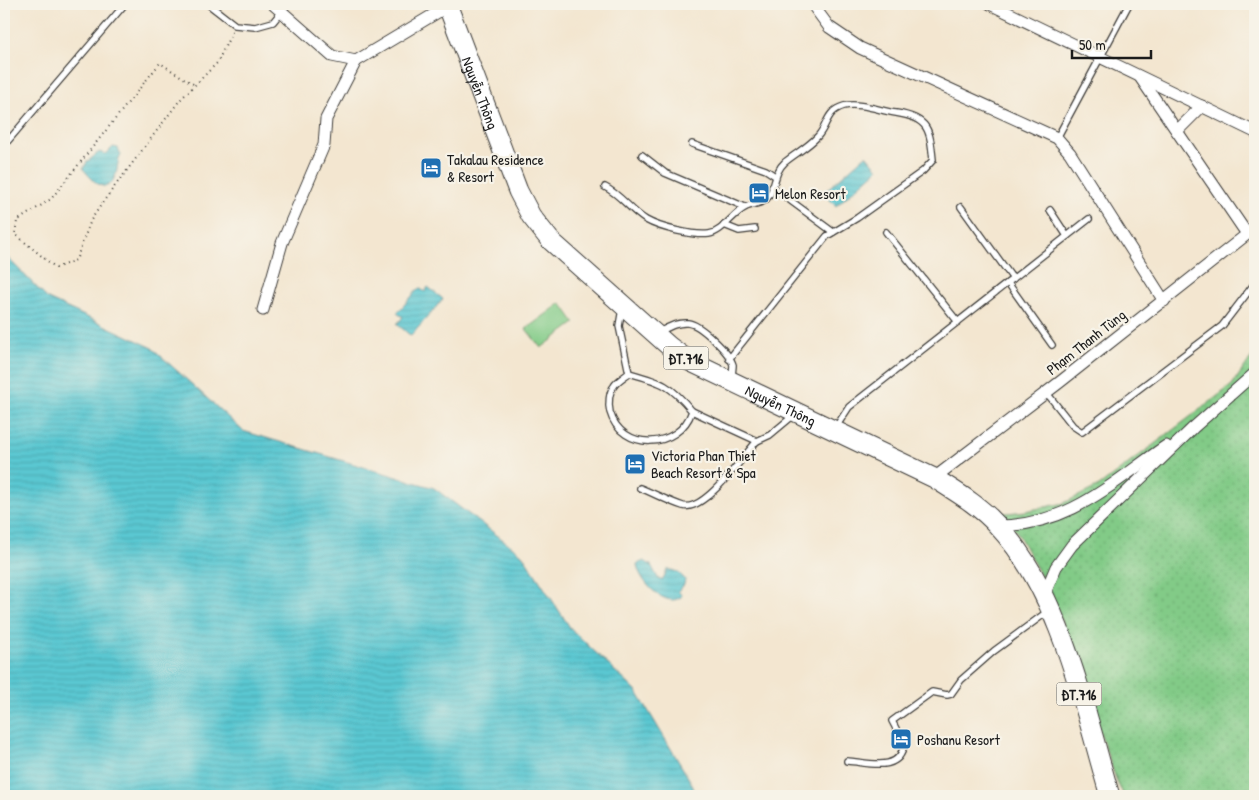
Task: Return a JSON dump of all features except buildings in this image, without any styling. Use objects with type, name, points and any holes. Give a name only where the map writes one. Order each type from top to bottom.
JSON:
[{"type":"main road","name":"Nguyễn Thông","points":[[448,5],[518,191],[531,216],[550,240],[689,361],[798,412],[834,432],[934,478],[965,497],[998,526],[1023,557],[1047,602],[1068,656],[1110,796]]},
{"type":"street","points":[[812,4],[829,27],[860,48],[1057,138],[1070,153],[1164,301]]},
{"type":"street","points":[[990,4],[1255,132]]},
{"type":"street","points":[[263,310],[282,243],[324,144],[326,119],[356,61],[448,5]]},
{"type":"street","points":[[278,8],[332,56],[356,61]]},
{"type":"street","points":[[1139,75],[1177,131],[1251,231]]},
{"type":"street","points":[[1177,131],[1202,106]]},
{"type":"street","name":"Phạm Thanh Tùng","points":[[934,478],[1164,301],[1251,231]]},
{"type":"street","points":[[1047,602],[1056,567],[1072,545],[1193,428],[1255,373]]},
{"type":"street","points":[[998,526],[1024,524],[1055,516],[1082,505],[1193,428]]},
{"type":"lane","points":[[7,142],[125,4]]},
{"type":"lane","points":[[208,4],[235,26],[255,27],[273,22],[278,8]]},
{"type":"lane","points":[[1057,138],[1129,4]]},
{"type":"lane","points":[[605,187],[614,192],[647,220],[666,227],[712,234],[744,207],[761,203],[768,197],[775,176],[785,162],[802,152],[820,134],[828,116],[843,106],[851,105],[913,116],[925,123],[931,140],[933,160],[923,171],[858,218],[827,236],[729,359]]},
{"type":"lane","points":[[692,144],[766,170],[775,176]]},
{"type":"lane","points":[[642,154],[665,173],[744,207]]},
{"type":"lane","points":[[772,187],[833,232]]},
{"type":"lane","points":[[961,207],[1052,345]]},
{"type":"lane","points":[[1050,210],[1067,236]]},
{"type":"lane","points":[[834,432],[849,407],[1089,219]]},
{"type":"lane","points":[[724,225],[739,232],[755,229]]},
{"type":"lane","points":[[886,232],[958,322]]},
{"type":"lane","points":[[1046,392],[1073,426],[1082,432],[1222,326],[1255,283]]},
{"type":"lane","points":[[623,304],[618,326],[629,373]]},
{"type":"lane","points":[[655,333],[677,323],[691,323],[707,334],[729,359],[733,365],[731,381]]},
{"type":"lane","points":[[629,373],[613,386],[608,405],[614,425],[625,436],[650,442],[668,438],[684,427],[692,411]]},
{"type":"lane","points":[[629,373],[656,380],[677,392],[692,411],[757,441]]},
{"type":"lane","points":[[640,488],[684,506],[694,505],[724,482],[757,441],[770,435],[798,412]]},
{"type":"lane","points":[[847,761],[885,766],[892,762],[900,754],[904,744],[892,720],[932,692],[951,694],[961,680],[1047,602]]},
{"type":"path","points":[[193,84],[160,63],[51,200],[17,221],[15,234],[56,268],[76,260],[91,220],[103,202],[193,84],[217,62],[235,26]]},
{"type":"green space","points":[[561,303],[575,323],[541,348],[526,329]]},
{"type":"green space","points":[[1255,352],[1255,796],[1124,796],[1116,779],[1055,602],[1017,532],[997,514],[1026,511],[1064,503],[1099,486],[1232,385]]},
{"type":"water","points":[[113,147],[118,148],[121,155],[116,174],[108,185],[100,185],[83,169],[87,162],[99,152],[106,154]]},
{"type":"water","points":[[866,155],[878,169],[836,206],[823,193]]},
{"type":"water","points":[[4,254],[48,299],[151,347],[243,431],[434,488],[522,554],[571,629],[637,692],[692,784],[696,796],[4,796]]},
{"type":"water","points":[[428,287],[443,299],[411,336],[397,324],[403,317],[397,313],[419,288],[425,292]]},
{"type":"water","points":[[644,561],[651,565],[659,580],[663,580],[667,570],[675,571],[681,575],[685,579],[684,585],[678,591],[682,596],[676,600],[669,600],[654,592],[642,578],[639,571],[637,564]]},
{"type":"place","name":"Takalau Residence & Resort","points":[[431,168]]},
{"type":"place","name":"Melon Resort","points":[[759,193]]},
{"type":"place","name":"Victoria Phan Thiet Beach Resort & Spa","points":[[635,464]]},
{"type":"place","name":"Poshanu Resort","points":[[901,739]]}]
